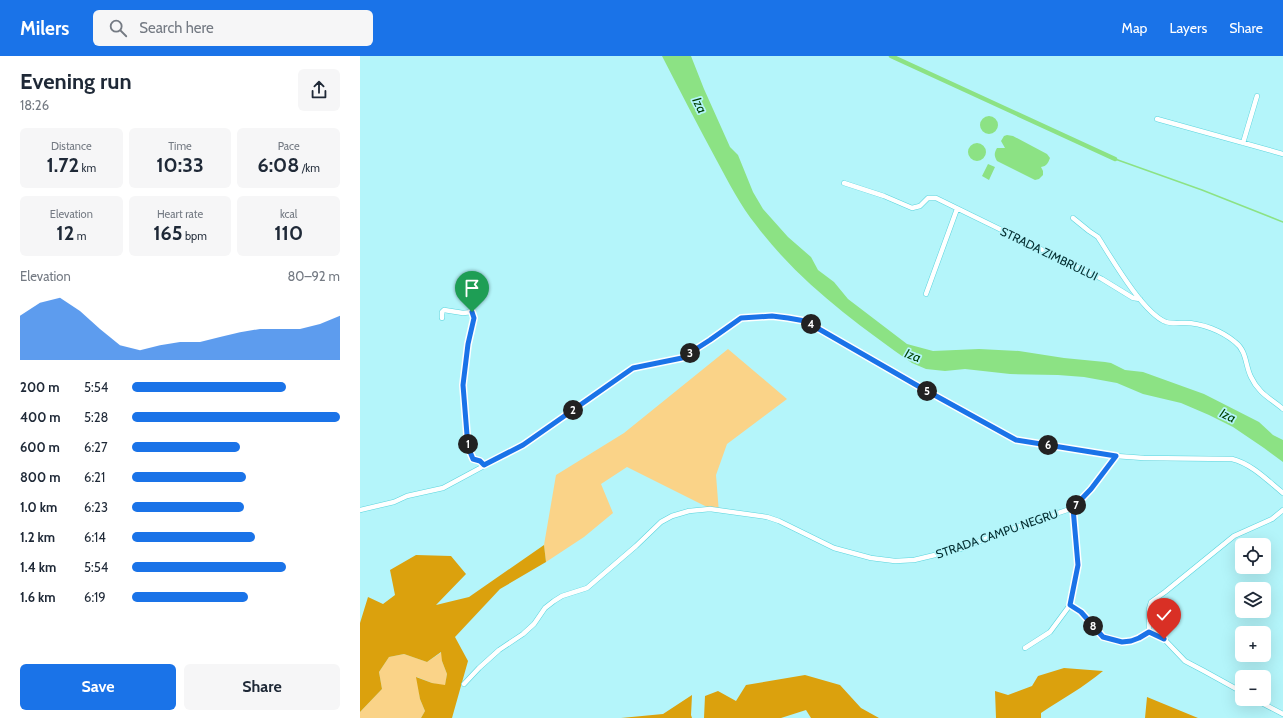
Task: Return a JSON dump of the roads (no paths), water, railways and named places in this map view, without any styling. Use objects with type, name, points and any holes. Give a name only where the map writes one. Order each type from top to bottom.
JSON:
[{"type":"street","points":[[1243,143],[1257,96]]},
{"type":"street","points":[[1157,119],[1283,154]]},
{"type":"street","name":"STRADA ZIMBRULUI","points":[[844,183],[884,196],[912,208],[920,206],[928,198],[936,198],[1102,279],[1134,298],[1140,299]]},
{"type":"street","points":[[926,294],[957,209]]},
{"type":"street","name":"STRADA ZIMBRULUI","points":[[1073,218],[1089,232],[1098,237],[1140,299],[1156,315],[1166,322],[1199,325],[1212,329],[1234,340],[1247,360],[1250,377],[1264,396],[1283,409]]},
{"type":"street","points":[[442,318],[442,312],[444,310],[463,314],[472,312],[474,318],[468,344],[464,374],[464,400],[468,447],[473,459],[480,461],[484,465]]},
{"type":"street","points":[[360,510],[394,502],[407,496],[443,488],[523,445],[633,368],[682,358],[741,318],[765,316],[805,321],[1016,440],[1116,456],[1144,458],[1232,459],[1254,469],[1283,493]]},
{"type":"street","name":"STRADA CAMPU NEGRU","points":[[464,684],[499,650],[523,634],[534,624],[545,608],[562,596],[587,588],[636,546],[661,522],[672,516],[710,508],[767,517],[779,521],[834,548],[871,558],[895,561],[914,560],[964,548],[996,534],[1073,508],[1091,489],[1116,456]]},
{"type":"street","name":"STRADA CAMPU NEGRU","points":[[1026,648],[1050,632],[1070,605],[1078,565],[1073,508]]},
{"type":"street","points":[[1149,632],[1149,609],[1151,602],[1234,536],[1272,519],[1283,510]]},
{"type":"street","points":[[1070,605],[1081,612],[1103,637],[1122,642],[1131,641],[1149,632]]},
{"type":"street","points":[[1149,632],[1164,639],[1185,661],[1235,688]]},
{"type":"street","points":[[1266,706],[1283,714]]},
{"type":"water","name":"Iza","points":[[662,56],[691,56],[730,147],[738,155],[753,192],[763,209],[788,237],[811,257],[818,270],[834,282],[848,299],[907,344],[933,351],[979,349],[1019,351],[1111,363],[1125,370],[1143,372],[1204,394],[1259,422],[1273,435],[1283,440],[1283,462],[1233,427],[1209,415],[1181,403],[1143,394],[1117,383],[1084,377],[1058,375],[1010,374],[965,369],[945,371],[926,369],[912,363],[828,300],[790,265],[772,245],[750,217],[735,194]]},
{"type":"water","points":[[985,116],[993,116],[998,121],[996,132],[993,134],[985,134],[980,129],[980,121]]},
{"type":"water","points":[[1004,136],[1013,136],[1047,154],[1050,158],[1045,166],[1041,167],[1043,175],[1039,179],[1035,180],[997,161],[995,151],[997,148],[1005,148],[1001,141]]},
{"type":"water","points":[[973,143],[981,143],[986,148],[984,159],[981,161],[973,161],[968,156],[968,148]]},
{"type":"water","points":[[988,164],[995,167],[989,180],[982,176]]},
{"type":"waterway","points":[[891,56],[1115,159]]},
{"type":"waterway","points":[[1115,159],[1202,190],[1283,222]]}]
